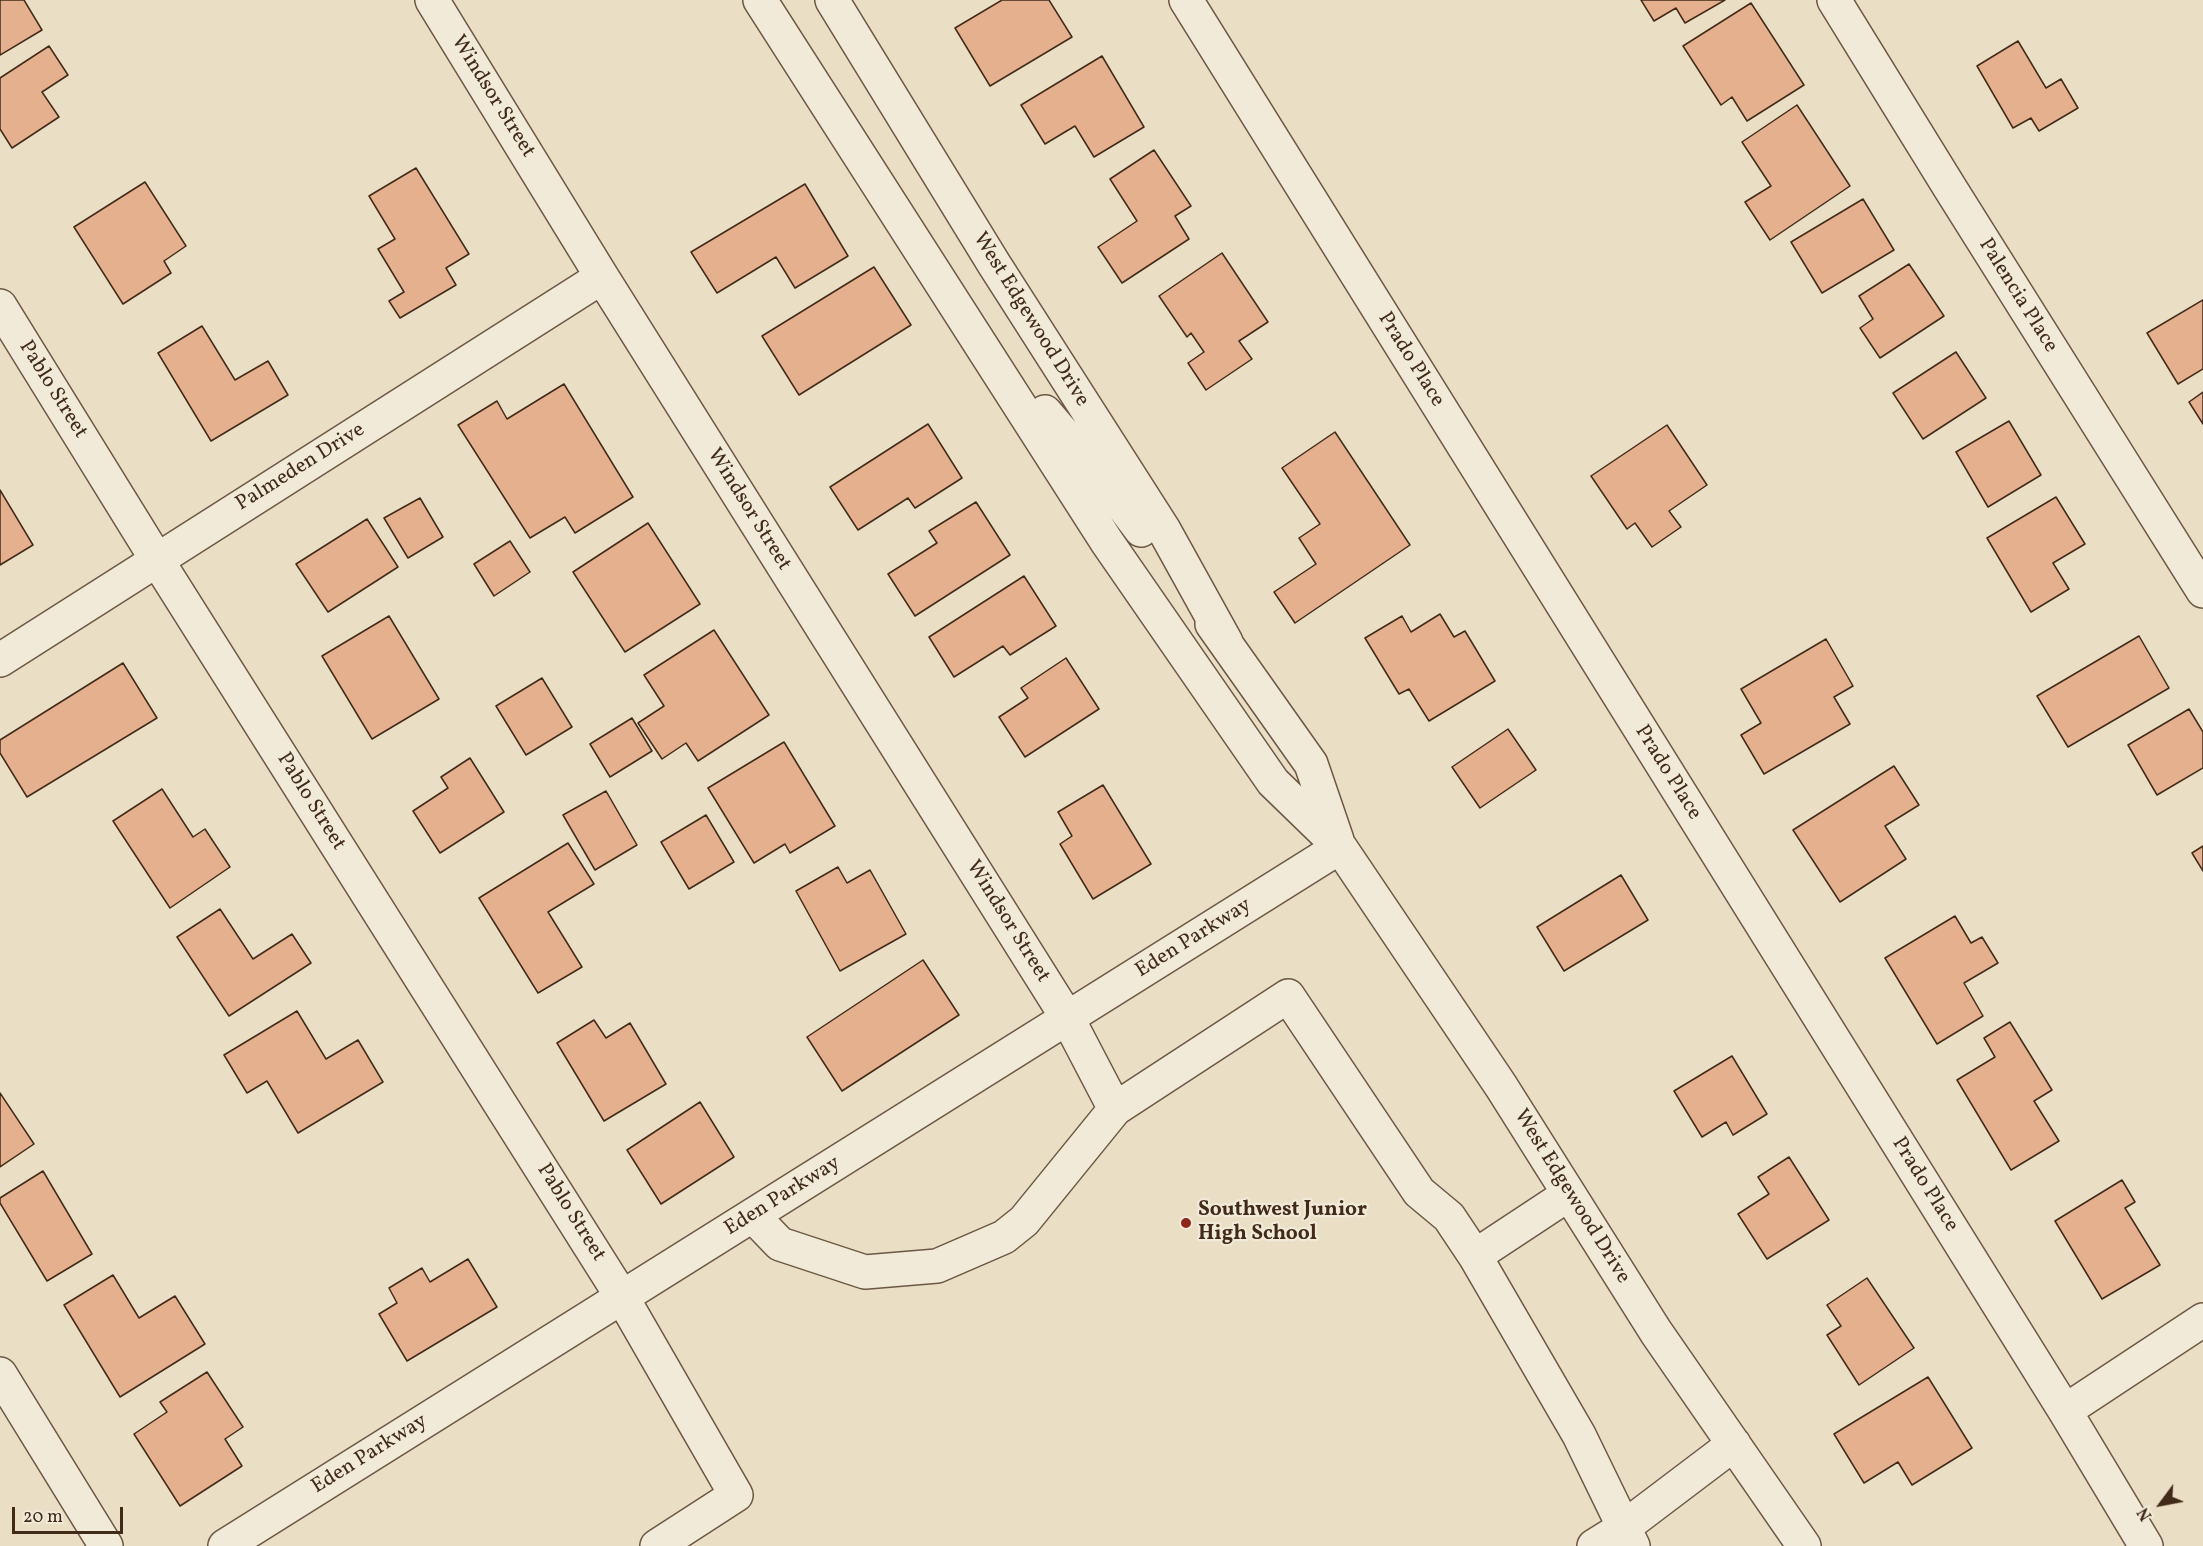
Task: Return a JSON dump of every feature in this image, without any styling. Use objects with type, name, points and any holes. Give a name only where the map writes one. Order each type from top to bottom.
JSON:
[{"type":"street","name":"Windsor Street","points":[[432,0],[602,277],[1068,1018],[1115,1109]]},
{"type":"street","name":"West Edgewood Drive","points":[[760,0],[1107,542],[1273,782],[1340,847],[1501,1086],[1656,1332],[1804,1546]]},
{"type":"street","name":"West Edgewood Drive","points":[[832,0],[994,264],[1164,530],[1226,642]]},
{"type":"street","name":"Prado Place","points":[[1186,0],[2146,1546]]},
{"type":"street","name":"Palencia Place","points":[[1834,0],[2203,591]]},
{"type":"street","name":"Palmeden Drive","points":[[0,660],[602,277]]},
{"type":"street","name":"Pablo Street","points":[[0,306],[157,560],[622,1297],[736,1495],[657,1546]]},
{"type":"street","name":"West Edgewood Drive","points":[[962,313],[1108,486],[1226,642],[1311,764],[1340,847]]},
{"type":"street","name":"Eden Parkway","points":[[225,1546],[1340,847]]},
{"type":"street","points":[[753,1216],[780,1244],[865,1272],[937,1266],[1004,1237],[1024,1221],[1115,1109],[1288,996],[1419,1192],[1449,1217],[1475,1256],[1580,1435],[1628,1537]]},
{"type":"street","points":[[1475,1256],[1569,1194]]},
{"type":"street","points":[[2064,1412],[2203,1320]]},
{"type":"street","points":[[0,1374],[106,1546]]},
{"type":"street","points":[[1594,1546],[1628,1537],[1734,1444]]},
{"type":"building","points":[[0,0],[24,0],[42,30],[0,55]]},
{"type":"building","points":[[1002,0],[1049,0],[1072,37],[990,86],[955,28]]},
{"type":"building","points":[[1641,0],[1725,0],[1685,23],[1676,8],[1654,21]]},
{"type":"building","points":[[1751,3],[1804,85],[1747,121],[1732,97],[1721,105],[1683,46]]},
{"type":"building","points":[[2018,41],[2046,88],[2061,79],[2078,108],[2039,131],[2031,118],[2013,128],[1977,66]]},
{"type":"building","points":[[49,46],[68,75],[42,92],[59,117],[12,148],[0,129],[0,78]]},
{"type":"building","points":[[1102,56],[1144,127],[1094,157],[1075,126],[1045,144],[1021,105]]},
{"type":"building","points":[[1797,105],[1850,186],[1770,240],[1745,202],[1771,186],[1742,142]]},
{"type":"building","points":[[1154,150],[1191,206],[1175,216],[1189,239],[1122,283],[1098,247],[1137,221],[1110,179]]},
{"type":"building","points":[[416,168],[469,254],[446,268],[456,285],[400,318],[389,301],[404,292],[378,249],[395,239],[369,196]]},
{"type":"building","points":[[145,182],[186,246],[164,261],[171,273],[123,304],[74,227]]},
{"type":"building","points":[[805,184],[848,256],[795,288],[776,257],[717,293],[691,252]]},
{"type":"building","points":[[1863,199],[1894,250],[1822,293],[1791,242]]},
{"type":"building","points":[[1222,253],[1268,322],[1239,341],[1252,359],[1206,390],[1188,363],[1204,352],[1191,333],[1187,337],[1159,296]]},
{"type":"building","points":[[1909,264],[1944,316],[1880,358],[1860,328],[1873,319],[1859,296]]},
{"type":"building","points":[[874,267],[911,325],[799,395],[762,336]]},
{"type":"building","points":[[2203,300],[2203,369],[2178,384],[2147,333]]},
{"type":"building","points":[[202,326],[235,380],[268,361],[288,395],[211,441],[158,353]]},
{"type":"building","points":[[1956,352],[1986,398],[1923,439],[1893,393]]},
{"type":"building","points":[[564,384],[633,497],[575,533],[565,517],[530,538],[458,425],[497,401],[507,419]]},
{"type":"building","points":[[2203,392],[2203,424],[2189,402]]},
{"type":"building","points":[[2009,421],[2041,475],[1988,507],[1956,452]]},
{"type":"building","points":[[928,424],[962,478],[915,508],[908,498],[858,530],[830,487]]},
{"type":"building","points":[[1667,425],[1707,485],[1669,511],[1681,527],[1652,547],[1635,523],[1627,529],[1591,476]]},
{"type":"building","points":[[1335,432],[1410,545],[1295,623],[1274,592],[1316,564],[1299,538],[1320,524],[1282,468]]},
{"type":"building","points":[[0,490],[33,545],[0,565]]},
{"type":"building","points":[[2056,497],[2085,544],[2053,563],[2069,589],[2031,612],[1987,538]]},
{"type":"building","points":[[420,498],[443,537],[408,558],[384,518]]},
{"type":"building","points":[[976,502],[1010,555],[915,616],[888,574],[937,543],[929,531]]},
{"type":"building","points":[[367,519],[398,567],[328,612],[296,564]]},
{"type":"building","points":[[648,523],[700,604],[625,652],[573,572]]},
{"type":"building","points":[[510,541],[530,572],[494,596],[474,564]]},
{"type":"building","points":[[1024,576],[1056,626],[1010,655],[1003,646],[954,677],[929,637]]},
{"type":"building","points":[[1440,614],[1454,637],[1465,631],[1495,681],[1429,721],[1409,689],[1399,694],[1365,638],[1402,616],[1411,632]]},
{"type":"building","points":[[389,616],[439,699],[372,739],[322,656]]},
{"type":"building","points":[[714,630],[769,715],[698,761],[686,743],[662,759],[638,723],[664,706],[644,675]]},
{"type":"building","points":[[2139,636],[2169,688],[2068,747],[2037,696]]},
{"type":"building","points":[[1826,639],[1853,686],[1834,697],[1850,724],[1764,774],[1741,735],[1761,723],[1741,689]]},
{"type":"building","points":[[1066,658],[1099,709],[1025,757],[999,717],[1028,698],[1021,688]]},
{"type":"building","points":[[123,663],[157,718],[27,797],[0,753],[0,740]]},
{"type":"building","points":[[542,678],[572,727],[526,755],[496,706]]},
{"type":"building","points":[[2189,709],[2203,732],[2203,768],[2157,795],[2128,745]]},
{"type":"building","points":[[632,718],[652,751],[610,777],[590,744]]},
{"type":"building","points":[[1508,729],[1536,770],[1480,808],[1452,767]]},
{"type":"building","points":[[784,742],[835,826],[790,853],[785,844],[754,863],[708,788]]},
{"type":"building","points":[[470,758],[504,812],[440,853],[413,811],[448,788],[441,777]]},
{"type":"building","points":[[1894,766],[1919,805],[1885,826],[1906,859],[1840,902],[1793,830]]},
{"type":"building","points":[[1103,785],[1151,864],[1093,899],[1060,844],[1072,836],[1058,812]]},
{"type":"building","points":[[162,789],[193,837],[205,829],[230,867],[170,908],[113,821]]},
{"type":"building","points":[[606,791],[637,845],[595,870],[563,815]]},
{"type":"building","points":[[706,815],[734,862],[689,889],[661,842]]},
{"type":"building","points":[[568,843],[594,884],[548,912],[582,967],[538,993],[479,898]]},
{"type":"building","points":[[2203,846],[2203,871],[2192,853]]},
{"type":"building","points":[[838,867],[847,883],[870,870],[906,934],[840,971],[796,891]]},
{"type":"building","points":[[1621,875],[1648,920],[1564,971],[1537,927]]},
{"type":"building","points":[[220,909],[253,959],[292,934],[311,963],[229,1016],[177,937]]},
{"type":"building","points":[[1955,916],[1971,943],[1982,937],[1998,963],[1964,983],[1983,1016],[1937,1044],[1885,958]]},
{"type":"building","points":[[923,960],[959,1015],[842,1091],[807,1037]]},
{"type":"building","points":[[297,1011],[326,1059],[358,1040],[383,1082],[298,1133],[267,1081],[247,1093],[224,1055]]},
{"type":"building","points":[[594,1020],[606,1038],[630,1023],[666,1084],[604,1121],[557,1043]]},
{"type":"building","points":[[2010,1022],[2052,1090],[2034,1101],[2059,1141],[2011,1170],[1957,1080],[1995,1057],[1984,1038]]},
{"type":"building","points":[[1732,1056],[1767,1114],[1733,1135],[1726,1122],[1702,1137],[1674,1091]]},
{"type":"building","points":[[0,1093],[34,1144],[0,1167]]},
{"type":"building","points":[[700,1102],[734,1157],[661,1204],[627,1150]]},
{"type":"building","points":[[1789,1157],[1829,1220],[1767,1259],[1738,1214],[1769,1194],[1758,1177]]},
{"type":"building","points":[[43,1171],[92,1254],[47,1281],[0,1203],[0,1198]]},
{"type":"building","points":[[2122,1180],[2135,1202],[2125,1208],[2160,1265],[2102,1299],[2055,1221]]},
{"type":"building","points":[[468,1259],[497,1307],[407,1361],[379,1314],[397,1303],[389,1288],[422,1268],[430,1282]]},
{"type":"building","points":[[113,1275],[139,1318],[175,1296],[205,1344],[120,1397],[64,1305]]},
{"type":"building","points":[[1867,1278],[1914,1348],[1859,1385],[1827,1335],[1841,1326],[1827,1305]]},
{"type":"building","points":[[207,1372],[243,1427],[225,1439],[242,1466],[180,1506],[134,1434],[167,1412],[160,1402]]},
{"type":"building","points":[[1928,1377],[1972,1448],[1912,1485],[1898,1462],[1864,1483],[1834,1434]]},
{"type":"place","name":"Southwest Junior High School","points":[[1186,1223]]}]
